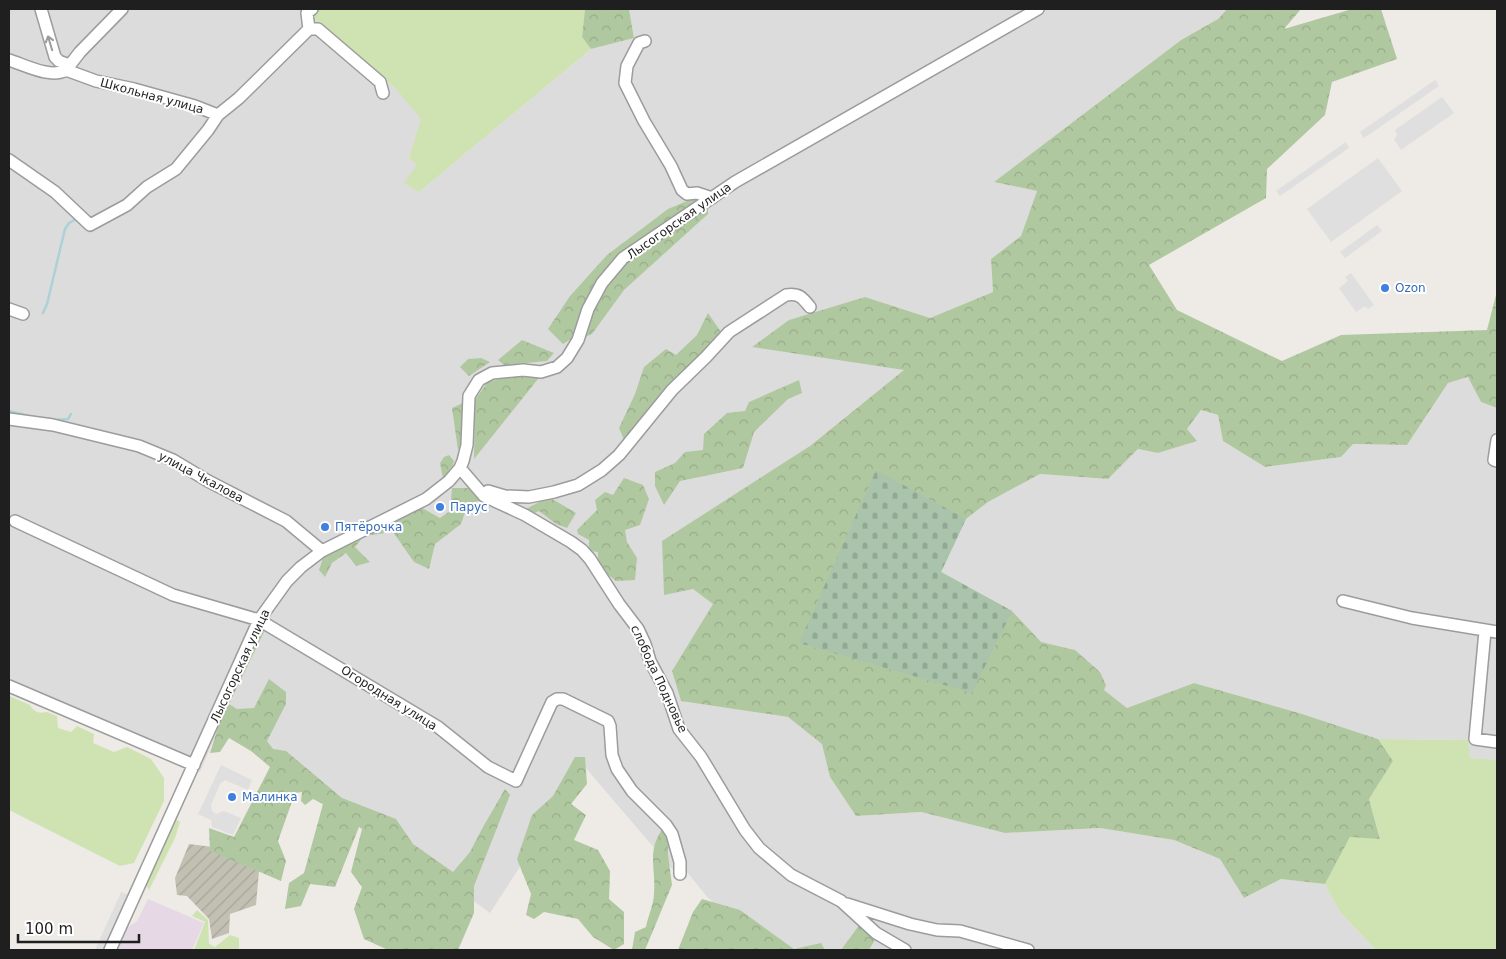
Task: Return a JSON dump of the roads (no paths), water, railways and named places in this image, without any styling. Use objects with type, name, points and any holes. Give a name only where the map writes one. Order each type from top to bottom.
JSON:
[{"type":"street","points":[[68,67],[122,9]]},
{"type":"street","points":[[309,29],[307,13],[312,9]]},
{"type":"street","name":"Лысогорская улица","points":[[110,950],[260,620],[287,582],[301,567],[322,551],[426,499],[449,481],[460,468],[467,445],[469,396],[479,380],[492,373],[523,370],[541,372],[557,367],[567,358],[578,340],[588,309],[602,283],[623,258],[735,182],[1038,9]]},
{"type":"street","name":"Школьная улица","points":[[9,160],[55,192],[90,225],[126,205],[147,187],[176,169],[218,115],[195,106],[134,89],[96,81],[68,67],[54,57],[42,11]]},
{"type":"street","points":[[218,115],[239,98],[309,29],[318,29],[380,82],[383,93]]},
{"type":"street","points":[[645,41],[639,43],[627,66],[625,83],[644,121],[671,166],[682,190],[687,194],[697,193],[712,198]]},
{"type":"street","name":"Школьная улица","points":[[9,60],[52,73],[62,72],[68,67]]},
{"type":"street","points":[[460,468],[485,495],[490,491],[505,496],[529,497],[578,485],[602,470],[619,455],[672,390],[729,332],[786,295],[794,294],[802,297],[810,307]]},
{"type":"street","points":[[9,309],[23,314]]},
{"type":"street","name":"улица Чкалова","points":[[9,419],[53,426],[138,446],[173,460],[208,481],[286,521],[322,551]]},
{"type":"street","points":[[1497,440],[1494,460],[1497,461]]},
{"type":"street","name":"слобода Подновье","points":[[485,495],[525,514],[582,550],[638,629],[650,661],[667,693],[679,729],[700,757],[745,830],[772,860],[791,874],[841,901],[876,933],[905,950]]},
{"type":"street","name":"Огородная улица","points":[[15,521],[173,595],[260,620],[438,728],[488,767],[516,781],[552,702],[557,699],[563,699],[608,721],[612,755],[617,769],[632,790],[666,825],[672,834],[680,862],[680,874]]},
{"type":"street","points":[[1343,601],[1412,618],[1497,632]]},
{"type":"street","points":[[1485,631],[1476,739],[1497,742]]},
{"type":"street","points":[[9,686],[194,765]]},
{"type":"street","points":[[841,901],[910,924],[937,930],[960,931],[1028,950]]},
{"type":"waterway","points":[[43,313],[47,304],[65,229],[69,223],[78,218]]},
{"type":"waterway","points":[[9,411],[38,418]]},
{"type":"waterway","points":[[56,420],[68,419],[71,414]]},
{"type":"place","name":"Ozon","points":[[1385,288]]},
{"type":"place","name":"Парус","points":[[440,507]]},
{"type":"place","name":"Пятёрочка","points":[[325,527]]},
{"type":"place","name":"Малинка","points":[[232,797]]}]
